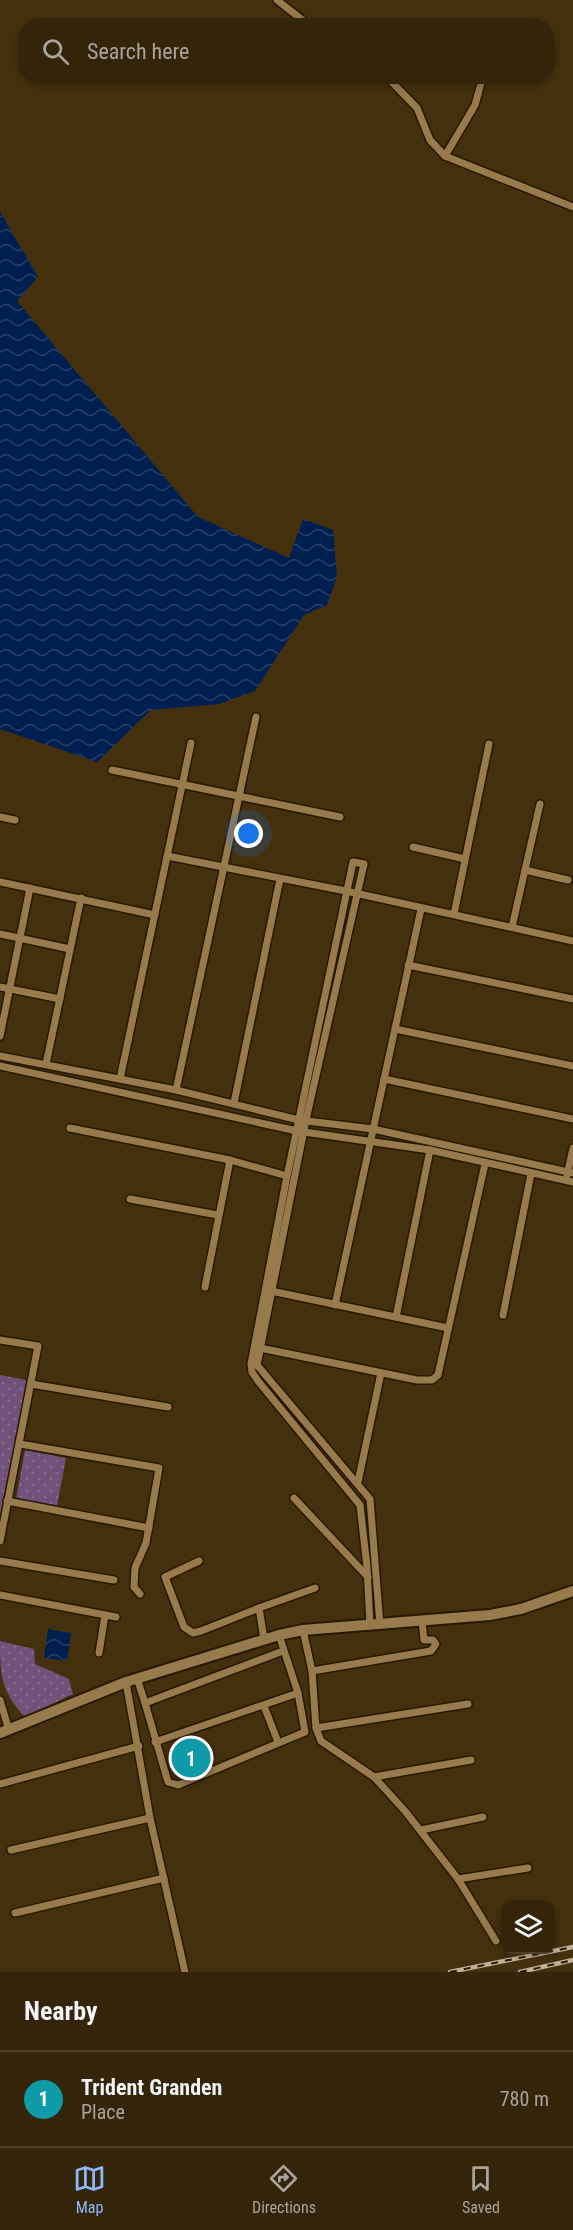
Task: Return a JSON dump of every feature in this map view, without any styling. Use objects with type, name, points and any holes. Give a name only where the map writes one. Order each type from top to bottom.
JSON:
[{"type":"main road","points":[[4,1730],[131,1680],[279,1635],[303,1630],[422,1621],[511,1611],[573,1591]]},
{"type":"street","points":[[277,0],[300,18]]},
{"type":"street","points":[[394,84],[417,108],[430,140],[445,156],[573,207]]},
{"type":"street","points":[[445,156],[475,105],[481,84]]},
{"type":"street","points":[[176,1090],[256,717]]},
{"type":"street","points":[[120,1079],[191,744]]},
{"type":"street","points":[[454,914],[489,744]]},
{"type":"street","points":[[112,770],[340,817]]},
{"type":"street","points":[[512,927],[540,804]]},
{"type":"street","points":[[0,817],[15,820]]},
{"type":"street","points":[[413,847],[465,859]]},
{"type":"street","points":[[167,856],[346,891],[573,941]]},
{"type":"street","points":[[303,1120],[346,891],[353,862],[364,864],[303,1120],[286,1176],[252,1372],[360,1505],[375,1625]]},
{"type":"street","points":[[525,870],[568,880]]},
{"type":"street","points":[[234,1103],[280,879]]},
{"type":"street","points":[[0,882],[155,915]]},
{"type":"street","points":[[0,1036],[30,888]]},
{"type":"street","points":[[46,1065],[81,898]]},
{"type":"street","points":[[335,1305],[421,909]]},
{"type":"street","points":[[0,934],[70,949]]},
{"type":"street","points":[[408,965],[573,999]]},
{"type":"street","points":[[0,987],[60,999]]},
{"type":"street","points":[[395,1029],[573,1066]]},
{"type":"street","points":[[0,1056],[176,1090],[303,1120],[373,1130],[570,1173]]},
{"type":"street","points":[[0,1066],[300,1131],[430,1150],[569,1181],[573,1148]]},
{"type":"street","points":[[384,1079],[573,1119]]},
{"type":"street","points":[[70,1128],[230,1160],[286,1176]]},
{"type":"street","points":[[300,1131],[257,1365],[370,1499],[375,1625]]},
{"type":"street","points":[[396,1317],[430,1150]]},
{"type":"street","points":[[205,1287],[230,1160]]},
{"type":"street","points":[[260,1348],[417,1380],[432,1380],[438,1375],[485,1164]]},
{"type":"street","points":[[503,1315],[531,1174]]},
{"type":"street","points":[[130,1199],[218,1215]]},
{"type":"street","points":[[271,1291],[448,1328]]},
{"type":"street","points":[[0,1340],[38,1346],[0,1540]]},
{"type":"street","points":[[358,1482],[381,1373]]},
{"type":"street","points":[[31,1384],[168,1407]]},
{"type":"street","points":[[20,1444],[159,1468],[146,1543],[135,1568],[134,1587],[140,1594]]},
{"type":"street","points":[[294,1498],[368,1577]]},
{"type":"street","points":[[7,1501],[149,1528]]},
{"type":"street","points":[[0,1561],[114,1580]]},
{"type":"street","points":[[199,1562],[165,1577],[184,1627],[189,1632],[201,1631],[315,1587]]},
{"type":"street","points":[[0,1595],[116,1617]]},
{"type":"street","points":[[259,1608],[264,1639]]},
{"type":"street","points":[[99,1653],[105,1615]]},
{"type":"street","points":[[312,1671],[431,1650],[435,1643],[432,1640],[424,1640],[422,1621]]},
{"type":"street","points":[[303,1630],[312,1671],[316,1728],[323,1743],[374,1777],[421,1830],[458,1879],[496,1941]]},
{"type":"street","points":[[131,1680],[145,1703],[168,1782],[178,1785],[305,1732],[298,1693],[279,1635]]},
{"type":"street","points":[[145,1703],[284,1651]]},
{"type":"street","points":[[131,1680],[150,1818],[185,1972]]},
{"type":"street","points":[[155,1742],[298,1693]]},
{"type":"street","points":[[0,1700],[4,1730]]},
{"type":"street","points":[[316,1728],[468,1704]]},
{"type":"street","points":[[264,1706],[278,1742]]},
{"type":"street","points":[[0,1784],[139,1746]]},
{"type":"street","points":[[374,1777],[471,1760]]},
{"type":"street","points":[[421,1830],[483,1817]]},
{"type":"street","points":[[10,1850],[150,1818]]},
{"type":"street","points":[[458,1879],[528,1868]]},
{"type":"street","points":[[15,1913],[164,1878]]},
{"type":"shaded area","points":[[0,1375],[27,1380],[0,1517]]},
{"type":"shaded area","points":[[25,1450],[66,1458],[57,1506],[16,1499]]},
{"type":"shaded area","points":[[0,1641],[34,1649],[35,1664],[69,1679],[73,1694],[25,1717],[11,1699],[4,1682]]},
{"type":"water","points":[[0,212],[38,277],[17,301],[198,517],[289,558],[303,519],[333,530],[337,577],[327,605],[304,615],[255,691],[219,704],[151,710],[97,762],[0,729]]},
{"type":"water","points":[[48,1629],[71,1633],[67,1661],[44,1658]]},
{"type":"railway","points":[[450,1972],[573,1947]]},
{"type":"railway","points":[[520,1972],[573,1960]]},
{"type":"place","name":"Trident Granden","points":[[191,1758]]}]
